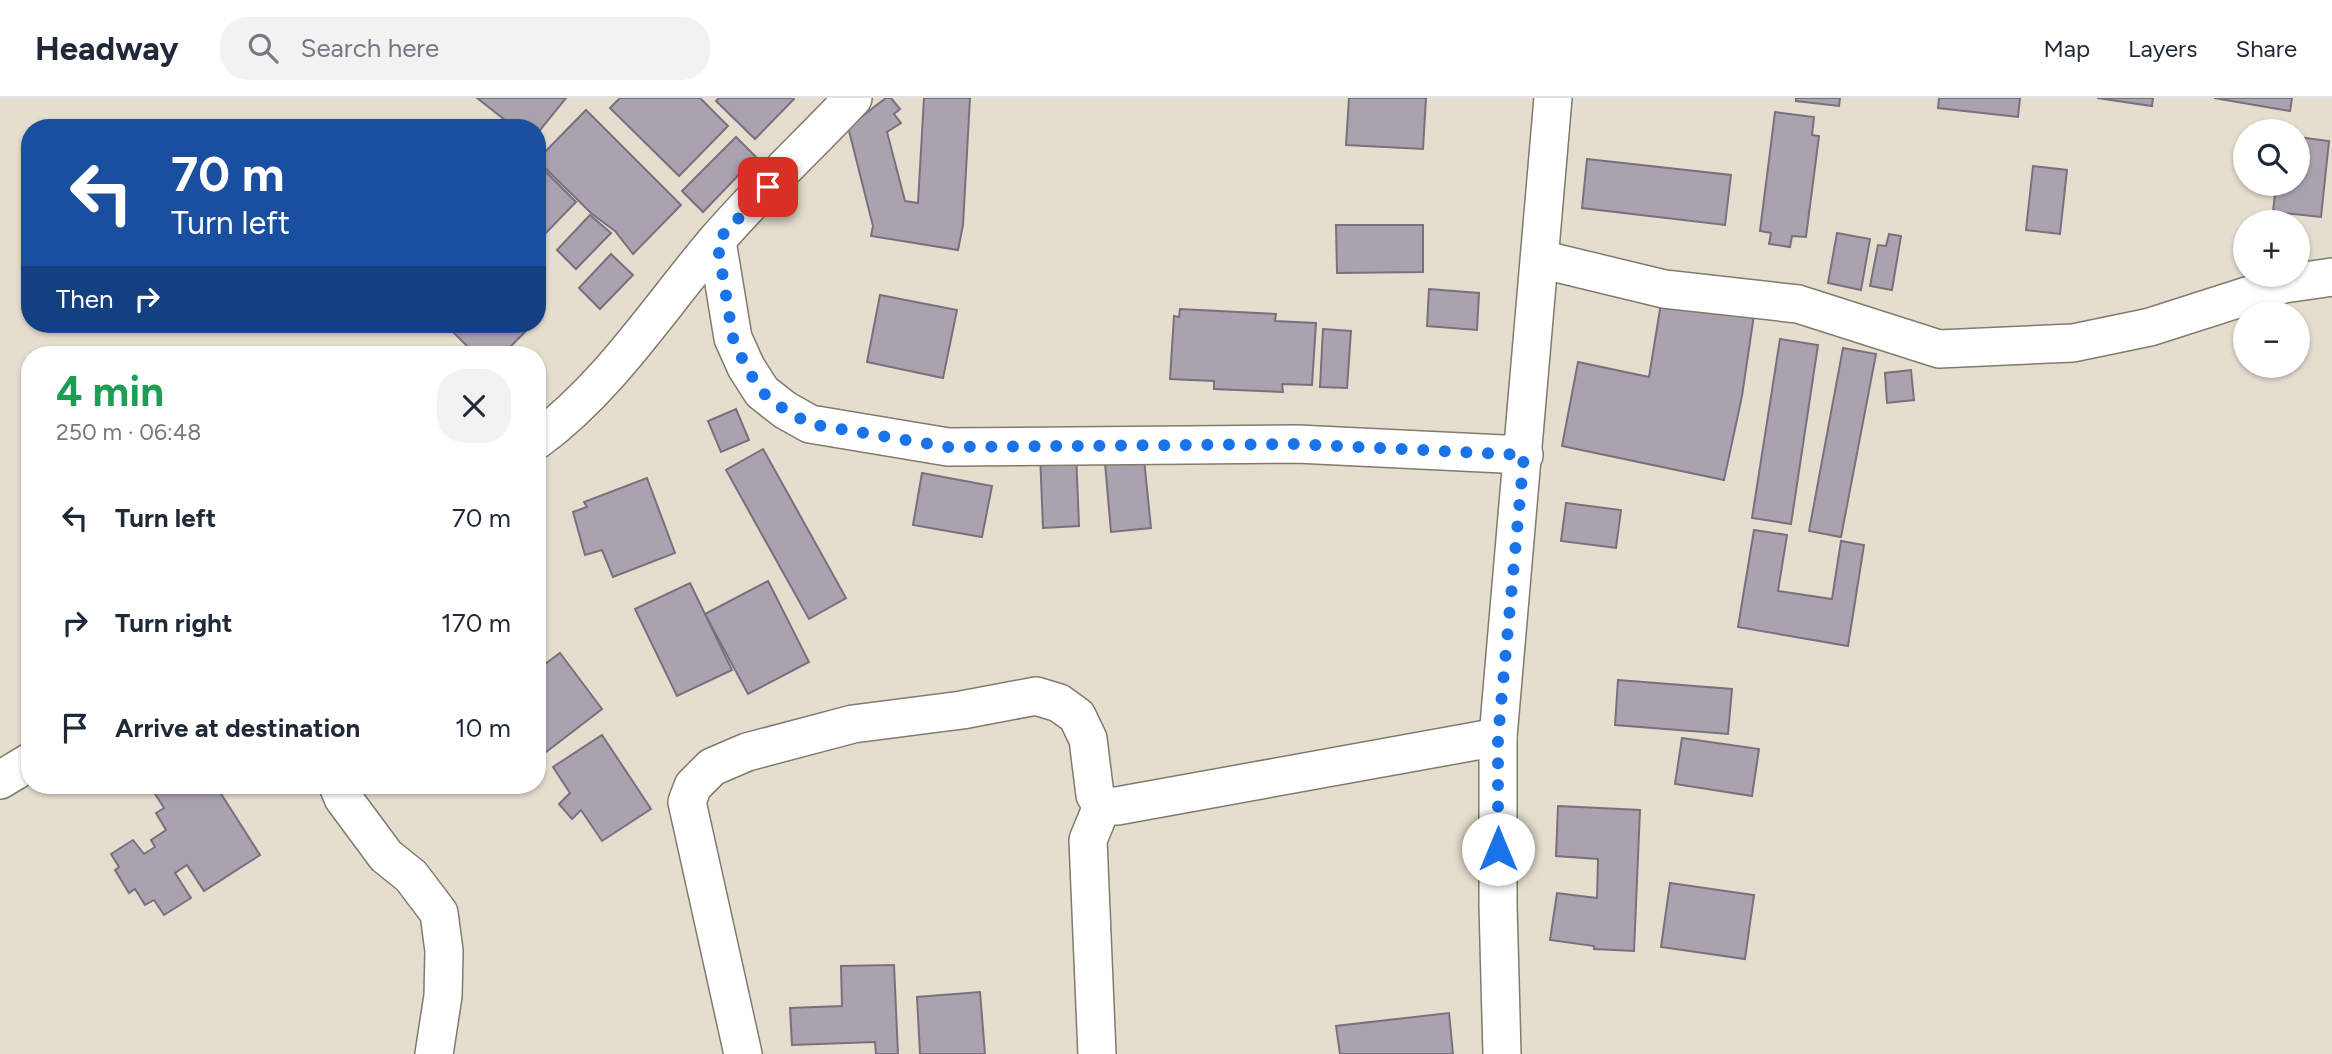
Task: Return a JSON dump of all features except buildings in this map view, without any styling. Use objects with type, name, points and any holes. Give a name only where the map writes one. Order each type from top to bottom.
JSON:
[{"type":"street","points":[[546,432],[590,392],[654,320],[717,241],[853,98]]},
{"type":"street","points":[[1502,1054],[1498,905],[1498,737],[1553,98]]},
{"type":"street","points":[[717,241],[733,338],[746,367],[762,392],[785,410],[810,424],[948,447],[1297,444],[1524,455]]},
{"type":"street","points":[[1540,259],[1664,289],[1798,304],[1939,349],[2073,343],[2150,327],[2284,284],[2332,277]]},
{"type":"street","points":[[743,1054],[687,802],[693,786],[712,767],[747,752],[853,724],[962,710],[1036,696],[1059,703],[1077,716],[1088,739],[1095,795],[1102,806]]},
{"type":"street","points":[[1102,806],[1117,806],[1498,737]]},
{"type":"street","points":[[0,780],[21,767]]},
{"type":"street","points":[[341,794],[386,856],[411,876],[439,913],[444,974],[435,1054]]},
{"type":"street","points":[[1097,1054],[1087,840],[1102,806]]},
{"type":"route","points":[[768,187],[717,241],[733,338],[746,367],[762,392],[785,410],[810,424],[948,447],[1297,444],[1524,455],[1498,737],[1498,849]]}]
